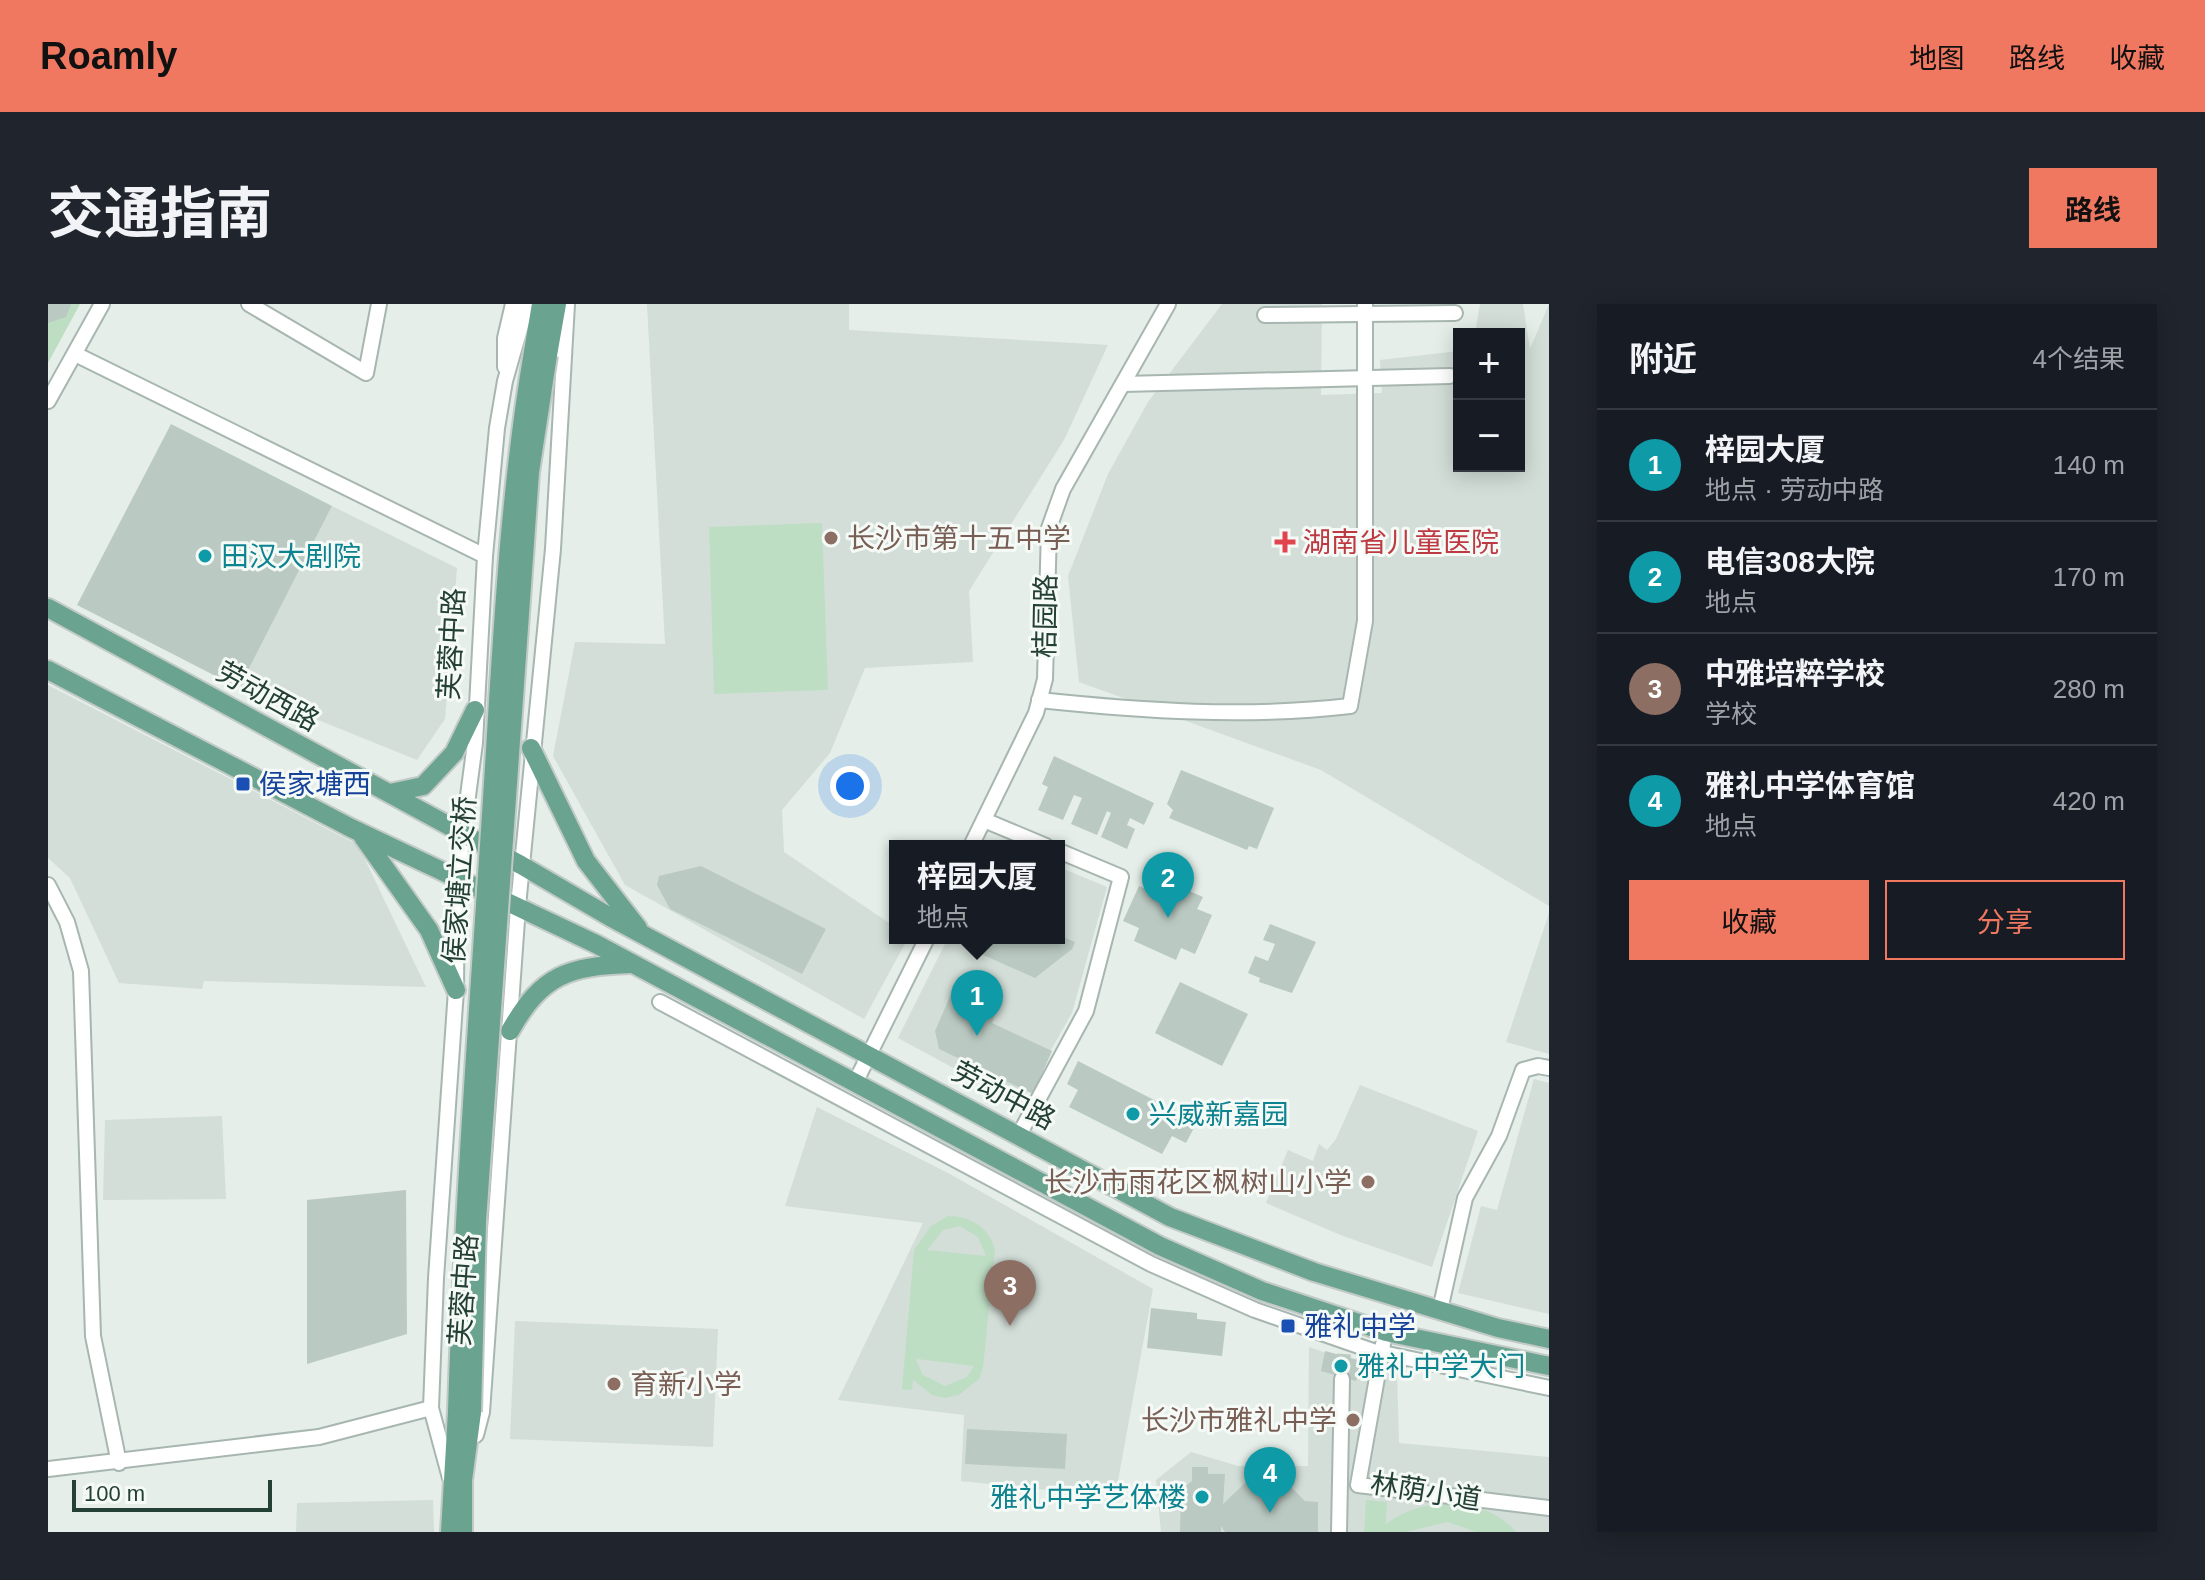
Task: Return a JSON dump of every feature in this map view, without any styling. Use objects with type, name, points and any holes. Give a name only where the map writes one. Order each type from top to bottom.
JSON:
[{"type":"main road","points":[[540,354],[541,304]]},
{"type":"main road","points":[[540,354],[557,304]]},
{"type":"main road","name":"侯家塘立交桥","points":[[457,1479],[465,1412],[540,354]]},
{"type":"main road","name":"劳动西路","points":[[48,608],[461,833]]},
{"type":"main road","points":[[48,670],[358,832],[457,879]]},
{"type":"main road","points":[[390,793],[423,786],[454,753],[475,710]]},
{"type":"main road","points":[[531,748],[586,861],[642,933]]},
{"type":"main road","points":[[358,832],[429,930],[456,990]]},
{"type":"main road","name":"劳动中路","points":[[461,833],[1170,1217],[1314,1272],[1549,1339]]},
{"type":"main road","name":"劳动中路","points":[[457,879],[633,964],[1160,1246],[1262,1291],[1386,1332],[1549,1366]]},
{"type":"main road","points":[[510,1031],[537,989],[564,973],[593,965],[633,964]]},
{"type":"main road","name":"芙蓉中路","points":[[450,1532],[457,1479]]},
{"type":"main road","name":"芙蓉中路","points":[[457,1479],[463,1532]]},
{"type":"street","points":[[48,401],[102,304]]},
{"type":"street","points":[[249,304],[366,373],[379,304]]},
{"type":"street","points":[[505,381],[505,338],[513,304]]},
{"type":"street","name":"芙蓉中路","points":[[457,1479],[431,1408],[436,1278],[456,990],[457,879],[475,743],[485,556],[505,381],[527,304]]},
{"type":"street","points":[[521,865],[553,549],[567,304]]},
{"type":"street","name":"桔园路","points":[[974,840],[1039,700],[1045,679],[1049,528],[1063,489],[1168,304]]},
{"type":"street","points":[[1265,315],[1365,309],[1455,313]]},
{"type":"street","points":[[1039,700],[1165,713],[1282,714],[1350,706],[1365,621],[1365,309]]},
{"type":"street","points":[[75,354],[485,556]]},
{"type":"street","points":[[1123,384],[1450,376]]},
{"type":"street","points":[[984,820],[1032,840]]},
{"type":"street","points":[[1019,1135],[1086,1011],[1121,877],[1065,854]]},
{"type":"street","name":"芙蓉中路","points":[[457,1479],[482,1412],[521,865]]},
{"type":"street","points":[[48,885],[67,922],[81,971],[93,1336],[119,1463]]},
{"type":"street","points":[[856,1081],[924,944]]},
{"type":"street","points":[[660,1002],[1151,1264],[1255,1310],[1346,1347],[1549,1388]]},
{"type":"street","points":[[1440,1310],[1465,1198],[1499,1136],[1514,1088],[1523,1070],[1538,1066],[1549,1068]]},
{"type":"street","points":[[1346,1347],[1354,1322]]},
{"type":"street","name":"林荫小道","points":[[1386,1332],[1358,1485],[1549,1508]]},
{"type":"street","points":[[1339,1532],[1342,1379]]},
{"type":"street","points":[[48,1469],[319,1437],[431,1408]]},
{"type":"shaded area","name":"长沙市第十五中学","points":[[647,304],[849,304],[849,330],[1108,345],[1064,440],[969,591],[973,662],[865,668],[830,753],[782,810],[784,852],[889,923],[889,944],[905,944],[864,1019],[625,885],[553,756],[575,642],[665,644]]},
{"type":"shaded area","name":"湖南省儿童医院","points":[[1222,304],[1322,304],[1321,395],[1382,393],[1380,360],[1453,352],[1453,472],[1525,472],[1525,328],[1476,328],[1480,304],[1523,304],[1530,349],[1549,304],[1549,906],[1321,770],[1079,682],[1068,576],[1108,474],[1148,402]]},
{"type":"shaded area","points":[[332,506],[457,568],[445,719],[417,760],[239,688]]},
{"type":"shaded area","points":[[48,685],[358,845],[426,987],[204,981],[202,989],[119,983],[70,878],[48,858]]},
{"type":"shaded area","points":[[1065,870],[1107,887],[1072,1013],[1020,1104],[898,1038],[945,944],[1065,944]]},
{"type":"shaded area","points":[[1549,913],[1549,1054],[1506,1042]]},
{"type":"shaded area","points":[[1534,1079],[1549,1083],[1549,1314],[1458,1293],[1481,1206],[1497,1210]]},
{"type":"shaded area","name":"长沙市雨花区枫树山小学","points":[[1360,1085],[1478,1131],[1432,1267],[1343,1236],[1266,1203],[1288,1150],[1313,1161],[1319,1144],[1327,1150],[1336,1139]]},
{"type":"shaded area","points":[[817,1107],[948,1173],[1153,1289],[1115,1497],[961,1481],[964,1415],[838,1400],[923,1223],[785,1206]]},
{"type":"shaded area","points":[[222,1116],[226,1199],[103,1200],[105,1120]]},
{"type":"shaded area","name":"育新小学","points":[[515,1321],[718,1329],[713,1447],[510,1439]]},
{"type":"shaded area","name":"长沙市雅礼中学","points":[[1309,1347],[1343,1359],[1397,1371],[1399,1443],[1549,1457],[1549,1532],[1161,1532],[1156,1480],[1191,1452],[1238,1466],[1308,1466]]},
{"type":"shaded area","points":[[433,1500],[434,1532],[296,1532],[297,1503]]},
{"type":"green space","points":[[48,304],[80,304],[48,363]]},
{"type":"green space","points":[[822,523],[828,690],[714,694],[709,527]]},
{"type":"green space","points":[[948,1216],[964,1218],[984,1229],[995,1250],[983,1368],[979,1379],[959,1395],[945,1398],[932,1395],[913,1380],[912,1390],[902,1389],[914,1250],[931,1226]],"holes":[[[960,1226],[978,1237],[986,1256],[927,1250],[943,1230]],[[917,1359],[974,1366],[967,1377],[945,1386],[923,1375]]]},
{"type":"green space","points":[[1366,1500],[1387,1502],[1386,1524],[1417,1508],[1453,1504],[1487,1511],[1516,1532],[1477,1532],[1447,1522],[1406,1532],[1364,1532]]},
{"type":"building","points":[[48,304],[71,304],[66,317],[48,323]]},
{"type":"building","name":"田汉大剧院","points":[[171,424],[332,506],[239,688],[77,605]]},
{"type":"building","points":[[1054,756],[1154,803],[1144,825],[1130,818],[1127,825],[1135,829],[1127,849],[1101,837],[1111,813],[1107,811],[1097,835],[1071,824],[1082,798],[1074,795],[1063,820],[1038,810],[1048,787],[1042,784]]},
{"type":"building","points":[[1181,770],[1274,808],[1257,849],[1249,846],[1247,850],[1169,818],[1173,810],[1167,804]]},
{"type":"building","points":[[701,866],[826,929],[802,974],[670,909],[657,885],[659,876]]},
{"type":"building","points":[[1157,877],[1203,897],[1197,909],[1212,915],[1195,954],[1181,948],[1176,960],[1134,941],[1139,928],[1123,921],[1139,886],[1151,891]]},
{"type":"building","points":[[1270,924],[1316,942],[1292,993],[1259,982],[1260,978],[1248,973],[1255,956],[1268,961],[1275,944],[1263,940]]},
{"type":"building","points":[[1065,938],[1075,942],[1072,949],[1035,978],[979,953],[983,944],[1065,944]]},
{"type":"building","points":[[958,978],[1003,996],[992,1023],[1052,1051],[1033,1094],[939,1049],[935,1031]]},
{"type":"building","name":"兴威新嘉园","points":[[1180,982],[1248,1014],[1222,1066],[1155,1033]]},
{"type":"building","name":"兴威新嘉园","points":[[1078,1061],[1197,1122],[1186,1143],[1172,1136],[1162,1154],[1069,1107],[1078,1090],[1067,1084]]},
{"type":"building","points":[[406,1190],[407,1334],[307,1364],[307,1200]]},
{"type":"building","points":[[1151,1308],[1197,1313],[1197,1319],[1226,1322],[1222,1356],[1147,1348]]},
{"type":"building","name":"雅礼中学大门","points":[[1325,1351],[1362,1361],[1356,1381],[1321,1371]]},
{"type":"building","points":[[967,1429],[1067,1434],[1065,1469],[965,1464]]},
{"type":"building","points":[[1192,1467],[1208,1467],[1208,1474],[1225,1474],[1223,1504],[1246,1482],[1286,1482],[1305,1501],[1318,1502],[1318,1532],[1225,1532],[1221,1526],[1221,1532],[1180,1532],[1181,1490],[1192,1481]]},
{"type":"tunnel","points":[[1342,1379],[1344,1354]]},
{"type":"place","name":"长沙市第十五中学","points":[[831,538]]},
{"type":"place","name":"湖南省儿童医院","points":[[1285,542]]},
{"type":"place","name":"田汉大剧院","points":[[205,556]]},
{"type":"place","name":"侯家塘西","points":[[243,784]]},
{"type":"place","name":"电信308大院","points":[[1168,918]]},
{"type":"place","name":"梓园大厦","points":[[977,1036]]},
{"type":"place","name":"兴威新嘉园","points":[[1133,1114]]},
{"type":"place","name":"长沙市雨花区枫树山小学","points":[[1368,1182]]},
{"type":"place","name":"中雅培粹学校","points":[[1010,1326]]},
{"type":"place","name":"雅礼中学","points":[[1288,1326]]},
{"type":"place","name":"雅礼中学大门","points":[[1341,1366]]},
{"type":"place","name":"育新小学","points":[[614,1384]]},
{"type":"place","name":"长沙市雅礼中学","points":[[1353,1420]]},
{"type":"place","name":"雅礼中学艺体楼","points":[[1202,1497]]},
{"type":"place","name":"雅礼中学体育馆","points":[[1270,1513]]}]
